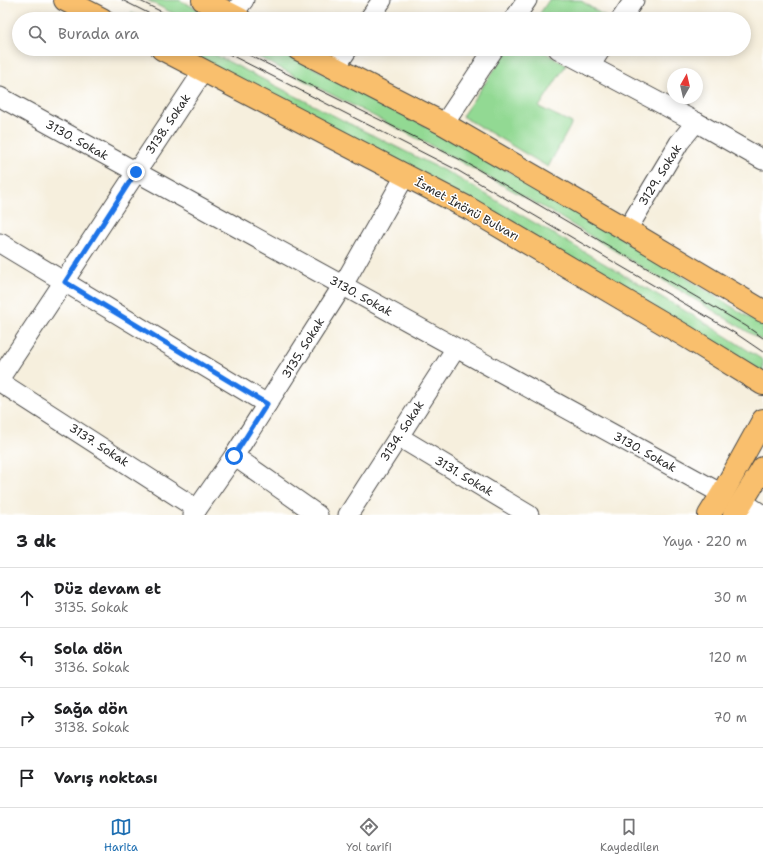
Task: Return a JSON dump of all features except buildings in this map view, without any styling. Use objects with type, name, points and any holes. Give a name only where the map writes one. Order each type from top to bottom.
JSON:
[{"type":"main road","points":[[65,0],[88,12]]},
{"type":"main road","points":[[202,0],[239,11]]},
{"type":"main road","name":"İsmet İnönü Bulvarı","points":[[176,56],[470,209],[687,337],[763,384]]},
{"type":"main road","points":[[312,56],[444,124],[763,311]]},
{"type":"main road","points":[[709,515],[760,428],[763,420]]},
{"type":"main road","points":[[722,494],[739,508],[763,468]]},
{"type":"street","points":[[374,12],[382,0]]},
{"type":"street","points":[[519,12],[527,0]]},
{"type":"street","points":[[626,12],[634,0]]},
{"type":"street","points":[[335,68],[343,56]]},
{"type":"street","points":[[444,124],[489,56]]},
{"type":"street","points":[[571,56],[696,122],[763,160]]},
{"type":"street","points":[[590,66],[596,56]]},
{"type":"street","name":"3138. Sokak","points":[[0,378],[204,70]]},
{"type":"street","name":"3130. Sokak","points":[[0,98],[722,494]]},
{"type":"street","name":"3129. Sokak","points":[[627,230],[679,143],[696,122]]},
{"type":"street","name":"3135. Sokak","points":[[196,512],[234,456],[342,285],[405,176]]},
{"type":"street","points":[[0,243],[267,404]]},
{"type":"street","name":"3134. Sokak","points":[[348,515],[456,348]]},
{"type":"street","name":"3137. Sokak","points":[[0,382],[196,512]]},
{"type":"street","name":"3131. Sokak","points":[[399,437],[529,515]]},
{"type":"street","points":[[234,456],[318,515]]},
{"type":"street","points":[[739,508],[763,515]]},
{"type":"green space","points":[[147,0],[179,0],[204,12],[170,12]]},
{"type":"green space","points":[[549,0],[580,0],[598,12],[541,12]]},
{"type":"green space","points":[[194,56],[218,56],[451,174],[699,319],[763,360],[763,372]]},
{"type":"green space","points":[[257,56],[291,56],[461,144],[583,214],[763,326],[763,341],[548,210],[430,145]]},
{"type":"green space","points":[[504,56],[551,56],[566,65],[539,107],[572,123],[548,167],[462,116]]},
{"type":"tram line","points":[[122,0],[146,12]]},
{"type":"tram line","points":[[138,0],[162,12]]},
{"type":"tram line","points":[[233,56],[457,170],[738,335],[763,352]]},
{"type":"tram line","points":[[251,56],[467,163],[746,326],[763,338]]},
{"type":"route","points":[[136,172],[65,282],[267,404],[234,456]]}]
